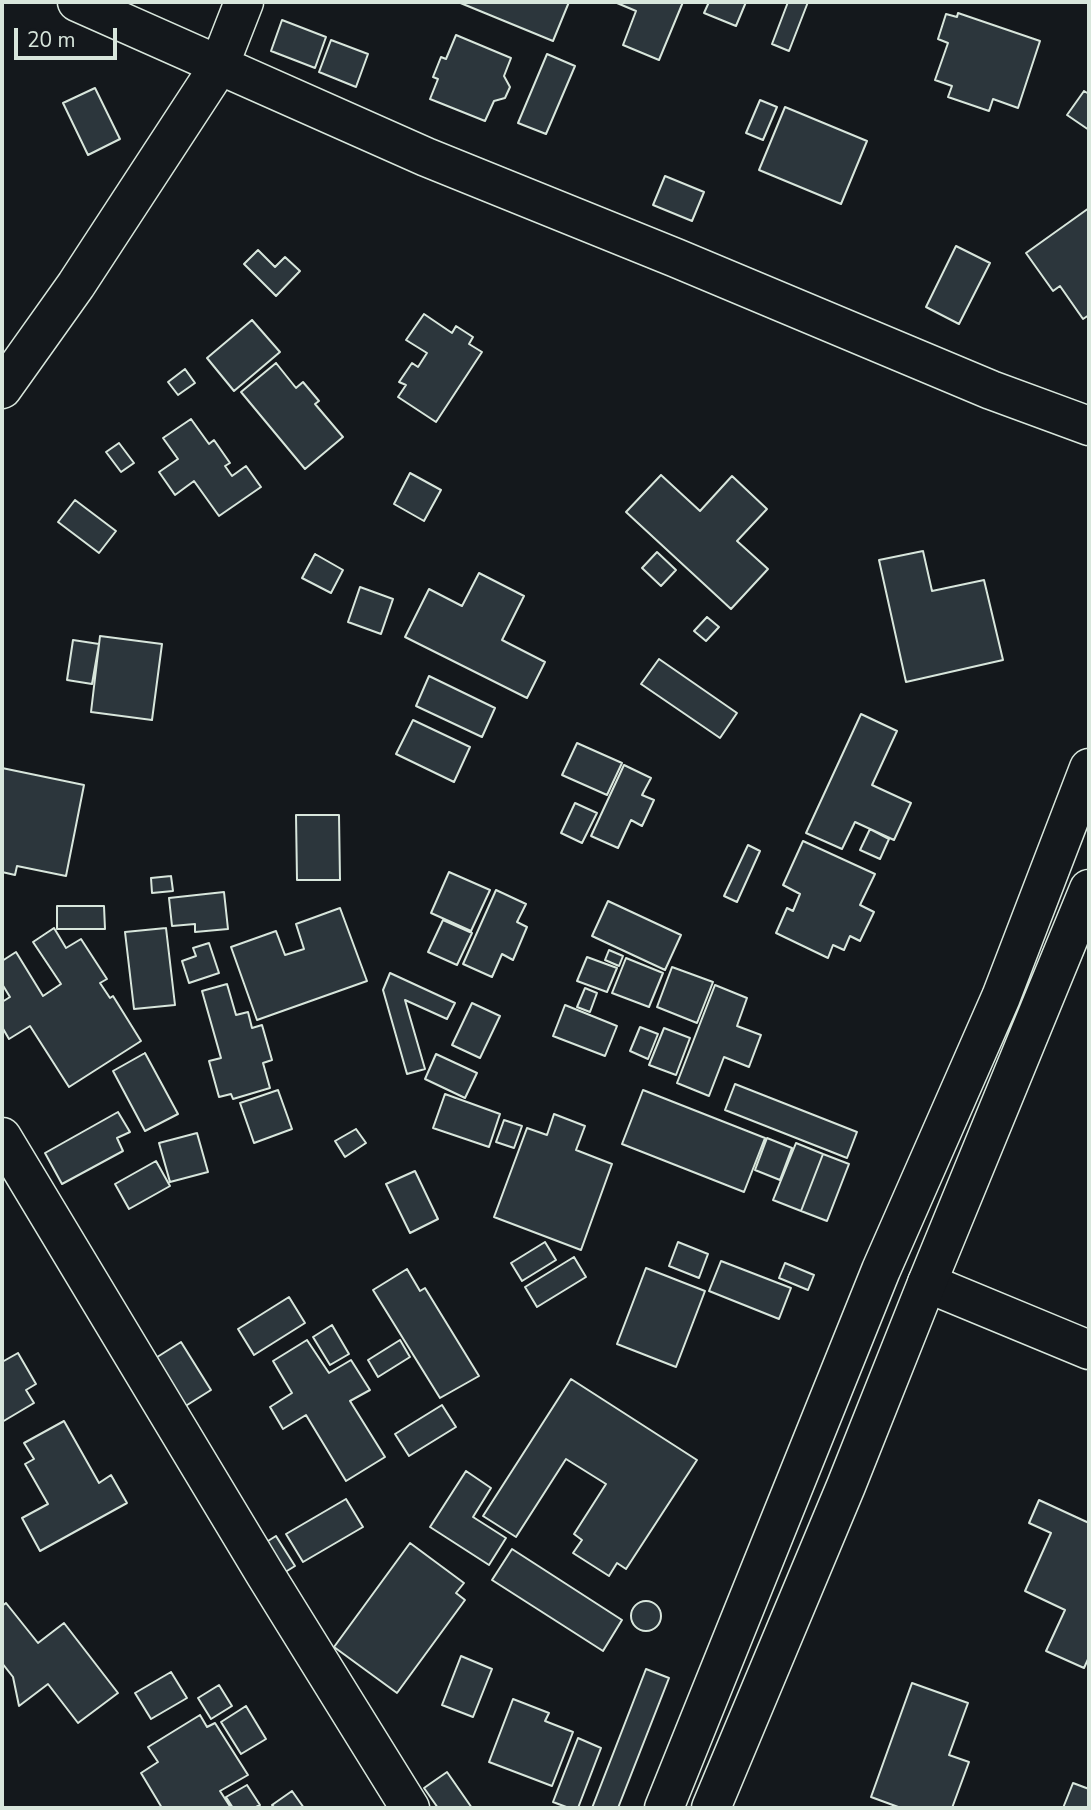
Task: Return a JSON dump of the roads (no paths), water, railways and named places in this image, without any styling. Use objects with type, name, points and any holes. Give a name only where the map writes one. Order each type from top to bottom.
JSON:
[{"type":"street","points":[[77,2],[426,157],[991,390],[1089,426]]},
{"type":"street","points":[[2,389],[76,285],[219,66],[244,2]]},
{"type":"street","points":[[664,1808],[881,1270],[1001,997],[1089,768]]},
{"type":"street","points":[[711,1808],[846,1486],[926,1283],[1089,889]]},
{"type":"street","points":[[2,1137],[410,1808]]},
{"type":"street","points":[[926,1283],[1089,1350]]}]
